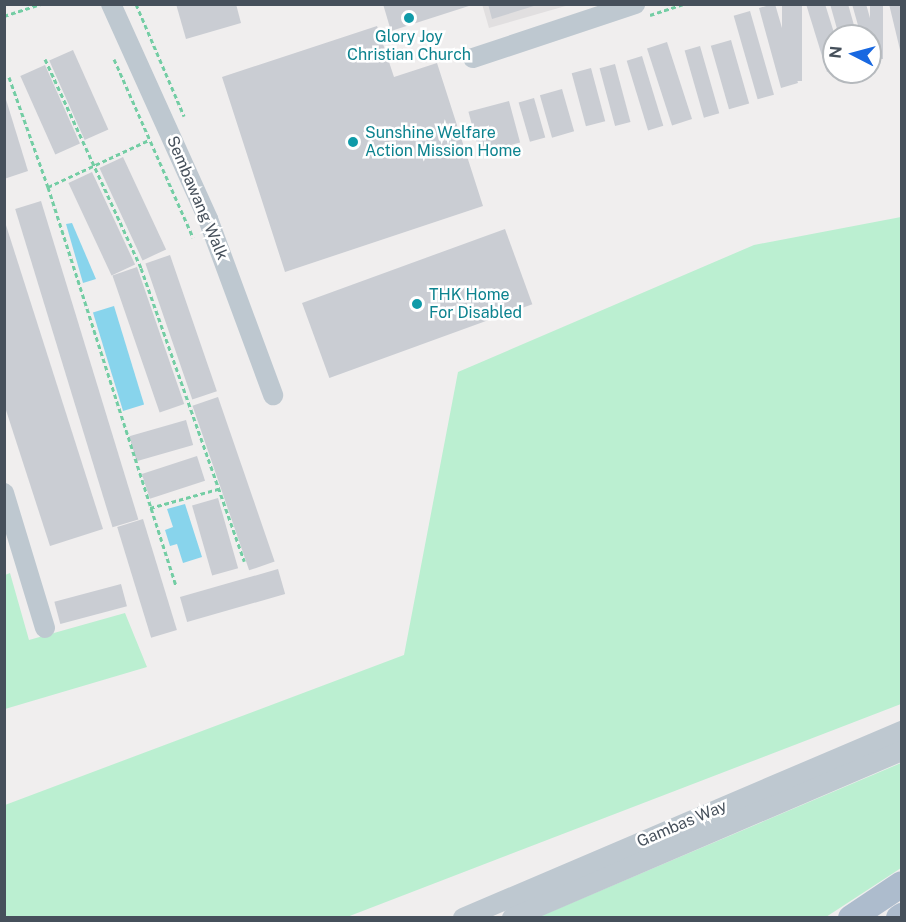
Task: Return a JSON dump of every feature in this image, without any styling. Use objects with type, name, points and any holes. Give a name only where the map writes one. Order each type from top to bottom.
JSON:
[{"type":"main road","points":[[851,918],[902,884]]},
{"type":"street","name":"Sembawang Walk","points":[[111,4],[208,219],[273,395]]},
{"type":"street","points":[[473,58],[635,4]]},
{"type":"street","points":[[4,493],[45,628]]},
{"type":"street","name":"Gambas Way","points":[[463,918],[902,731]]},
{"type":"street","name":"Gambas Way","points":[[512,918],[902,751]]},
{"type":"path","points":[[4,16],[42,4]]},
{"type":"path","points":[[112,56],[197,247]]},
{"type":"path","points":[[45,59],[141,268],[192,408],[243,561]]},
{"type":"path","points":[[9,77],[48,187],[176,586]]},
{"type":"path","points":[[48,187],[148,140]]},
{"type":"path","points":[[150,508],[218,489]]},
{"type":"shaded area","points":[[482,4],[569,5],[489,28]]},
{"type":"green space","points":[[901,217],[901,704],[347,917],[5,917],[5,805],[404,655],[458,372],[754,245]]},
{"type":"green space","points":[[10,573],[29,640],[125,613],[147,667],[5,709],[5,575]]},
{"type":"green space","points":[[901,763],[901,868],[826,917],[536,918]]},
{"type":"water","points":[[72,223],[96,279],[83,283],[66,224]]},
{"type":"water","points":[[114,306],[144,404],[123,411],[93,312]]},
{"type":"water","points":[[185,504],[202,557],[183,563],[177,544],[170,546],[165,530],[173,527],[167,509]]},
{"type":"building","points":[[176,4],[236,4],[241,23],[186,39]]},
{"type":"building","name":"Glory Joy Christian Church","points":[[383,4],[471,4],[472,5],[391,31]]},
{"type":"building","points":[[488,4],[537,4],[537,5],[492,19]]},
{"type":"building","points":[[775,4],[798,83],[781,88],[759,8]]},
{"type":"building","points":[[782,4],[802,4],[802,81],[782,81]]},
{"type":"building","points":[[806,4],[825,4],[831,24],[822,24],[822,56]]},
{"type":"building","points":[[830,4],[848,4],[854,24],[836,24]]},
{"type":"building","points":[[852,4],[866,4],[872,24],[858,24]]},
{"type":"building","points":[[870,4],[883,4],[883,59],[882,24],[870,24]]},
{"type":"building","points":[[889,4],[902,4],[901,54]]},
{"type":"building","points":[[750,11],[774,95],[758,99],[734,16]]},
{"type":"building","name":"Sunshine Welfare Action Mission Home","points":[[377,26],[394,77],[437,63],[483,206],[285,272],[222,77]]},
{"type":"building","points":[[731,40],[749,103],[729,109],[711,46]]},
{"type":"building","points":[[667,42],[692,119],[672,126],[647,48]]},
{"type":"building","points":[[700,46],[719,113],[704,118],[685,50]]},
{"type":"building","points":[[73,50],[108,129],[85,140],[49,61]]},
{"type":"building","points":[[642,56],[663,126],[648,130],[627,61]]},
{"type":"building","points":[[615,64],[631,122],[615,126],[600,68]]},
{"type":"building","points":[[45,65],[80,144],[55,155],[20,76]]},
{"type":"building","points":[[591,68],[605,121],[586,126],[572,73]]},
{"type":"building","points":[[562,89],[574,131],[552,138],[540,95]]},
{"type":"building","points":[[4,93],[28,171],[4,179]]},
{"type":"building","points":[[534,98],[545,137],[530,142],[519,102]]},
{"type":"building","points":[[509,101],[520,143],[480,153],[468,112]]},
{"type":"building","points":[[123,157],[166,249],[143,260],[99,168]]},
{"type":"building","points":[[92,172],[135,264],[112,275],[68,183]]},
{"type":"building","points":[[41,201],[138,519],[113,527],[15,209]]},
{"type":"building","points":[[5,222],[103,529],[50,546],[4,404]]},
{"type":"building","name":"THK Home For Disabled","points":[[505,229],[532,304],[329,378],[302,303]]},
{"type":"building","points":[[170,255],[217,391],[192,400],[145,263]]},
{"type":"building","points":[[137,267],[184,404],[160,413],[112,275]]},
{"type":"building","points":[[218,397],[275,562],[249,570],[192,406]]},
{"type":"building","points":[[186,420],[193,445],[136,461],[129,436]]},
{"type":"building","points":[[197,456],[205,481],[150,499],[142,474]]},
{"type":"building","points":[[218,498],[238,568],[212,576],[192,505]]},
{"type":"building","points":[[143,519],[177,630],[151,638],[117,527]]},
{"type":"building","points":[[278,569],[285,594],[187,622],[180,597]]},
{"type":"building","points":[[121,584],[127,606],[60,624],[54,602]]},
{"type":"place","name":"Glory Joy Christian Church","points":[[409,18]]},
{"type":"place","name":"Sunshine Welfare Action Mission Home","points":[[353,142]]},
{"type":"place","name":"THK Home For Disabled","points":[[417,304]]}]
